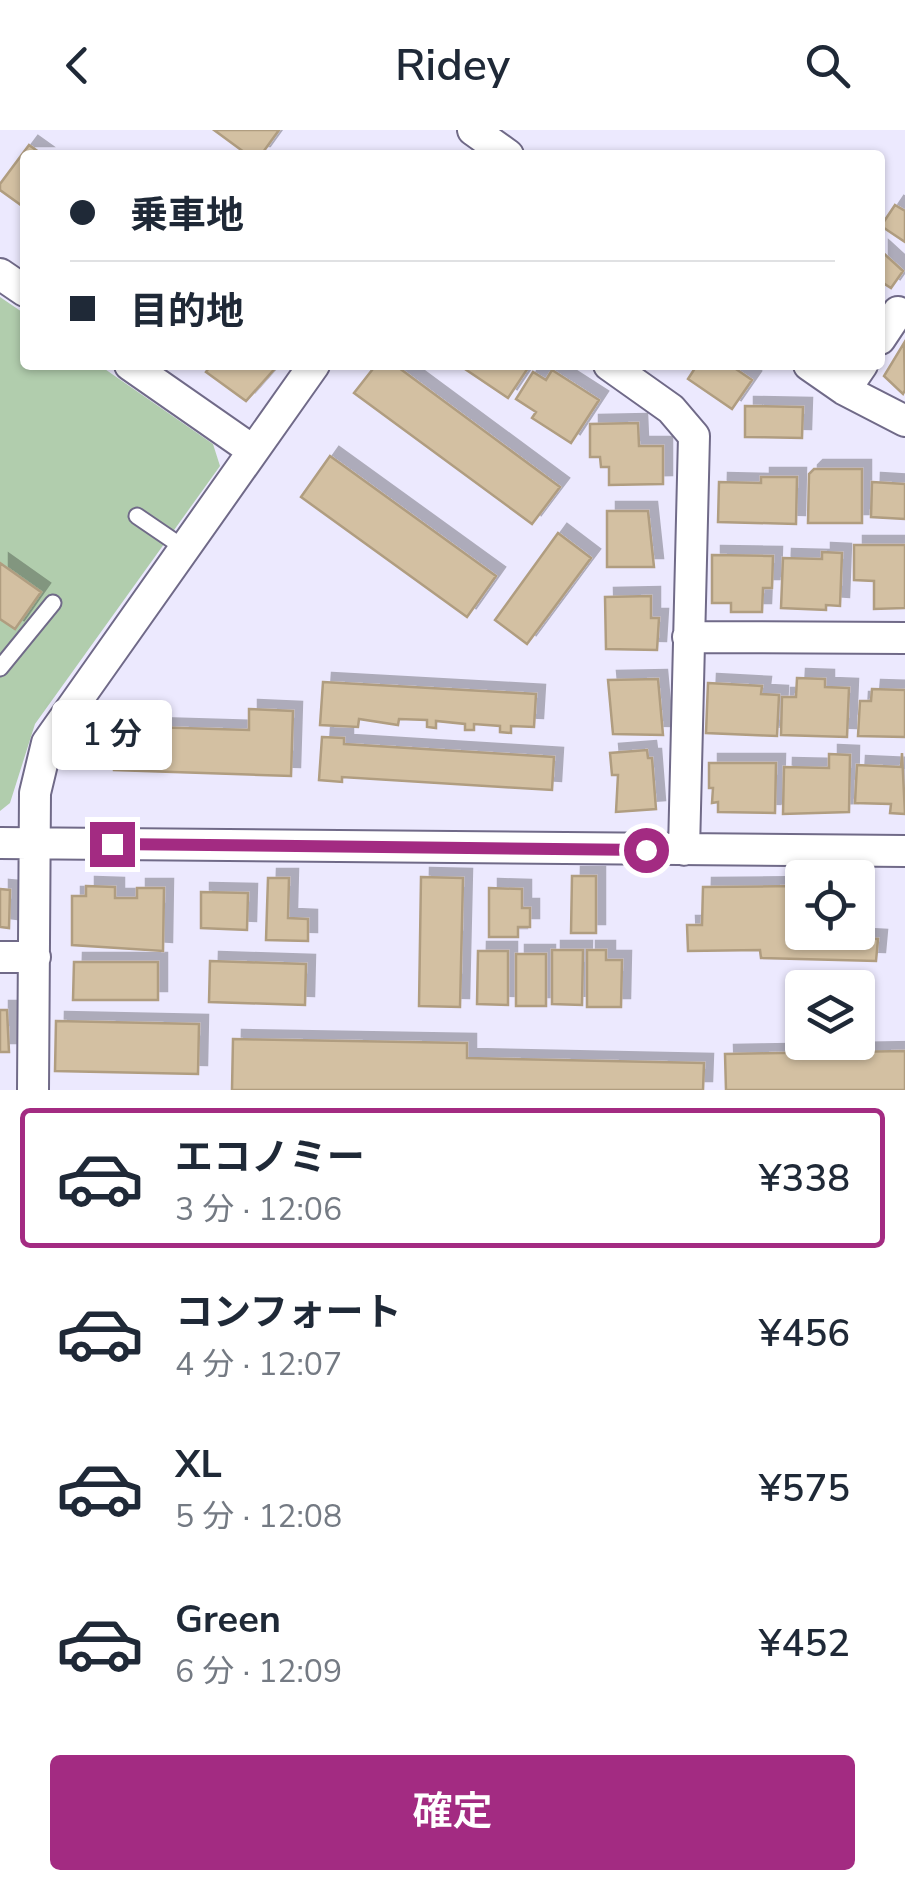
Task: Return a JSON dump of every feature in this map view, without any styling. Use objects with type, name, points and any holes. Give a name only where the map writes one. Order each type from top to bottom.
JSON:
[{"type":"street","points":[[885,332],[898,312]]},
{"type":"street","points":[[137,370],[252,450]]},
{"type":"street","points":[[32,1090],[35,793],[47,742],[310,370]]},
{"type":"street","points":[[616,370],[671,410],[694,436],[684,850]]},
{"type":"street","points":[[826,370],[853,378],[905,421]]},
{"type":"street","points":[[688,637],[905,638]]},
{"type":"street","points":[[0,843],[905,851]]},
{"type":"street","points":[[0,957],[35,957]]},
{"type":"lane","points":[[137,516],[184,548]]},
{"type":"lane","points":[[0,668],[53,602]]},
{"type":"green space","points":[[0,297],[20,311],[20,370],[106,370],[213,444],[220,466],[35,724],[10,803],[0,811]]},
{"type":"building","points":[[214,130],[279,130],[265,150],[241,150]]},
{"type":"building","points":[[20,157],[20,204],[0,190],[0,184]]},
{"type":"building","points":[[895,205],[905,211],[905,242],[885,229],[885,220]]},
{"type":"building","points":[[885,255],[903,271],[891,288],[885,284]]},
{"type":"building","points":[[904,343],[905,390],[903,394],[884,376]]},
{"type":"building","points":[[207,370],[274,370],[246,401]]},
{"type":"building","points":[[372,370],[402,370],[560,487],[532,524],[354,393]]},
{"type":"building","points":[[466,370],[527,370],[508,398]]},
{"type":"building","points":[[552,370],[599,400],[571,443],[532,418],[536,412],[516,399],[533,372],[546,380]]},
{"type":"building","points":[[694,370],[737,370],[752,380],[732,409],[688,379]]},
{"type":"building","points":[[745,406],[803,407],[802,438],[745,437]]},
{"type":"building","points":[[638,423],[639,446],[663,446],[663,484],[609,485],[609,467],[601,467],[600,457],[590,457],[590,424]]},
{"type":"building","points":[[330,456],[496,576],[467,617],[301,497]]},
{"type":"building","points":[[814,469],[862,469],[862,523],[808,523],[809,474]]},
{"type":"building","points":[[761,477],[797,477],[796,524],[718,522],[719,482],[761,483]]},
{"type":"building","points":[[872,482],[905,484],[905,519],[871,517]]},
{"type":"building","points":[[607,511],[648,511],[654,567],[607,567]]},
{"type":"building","points":[[558,533],[591,558],[527,644],[495,620]]},
{"type":"building","points":[[854,545],[905,545],[905,608],[874,609],[874,581],[854,580]]},
{"type":"building","points":[[822,552],[842,553],[840,606],[826,605],[826,610],[781,608],[783,558],[822,559]]},
{"type":"building","points":[[712,555],[773,556],[772,588],[763,588],[762,612],[731,612],[731,603],[712,603]]},
{"type":"building","points":[[0,563],[41,592],[15,629],[0,619]]},
{"type":"building","points":[[651,596],[651,618],[659,618],[657,650],[606,649],[605,597]]},
{"type":"building","points":[[797,678],[825,679],[825,687],[849,688],[847,737],[781,735],[782,697],[796,697]]},
{"type":"building","points":[[658,679],[663,735],[613,734],[608,680]]},
{"type":"building","points":[[323,682],[536,694],[534,727],[511,726],[511,733],[500,732],[500,726],[474,724],[474,730],[465,730],[465,724],[436,721],[436,728],[427,727],[427,720],[399,719],[398,725],[359,719],[358,727],[320,725]]},
{"type":"building","points":[[708,683],[762,686],[761,694],[779,695],[777,736],[706,733]]},
{"type":"building","points":[[872,689],[905,690],[905,737],[858,736],[860,701],[871,701]]},
{"type":"building","points":[[249,709],[293,711],[291,776],[114,770],[115,726],[249,730]]},
{"type":"building","points":[[322,737],[344,738],[344,744],[554,757],[552,790],[342,777],[342,782],[319,780]]},
{"type":"building","points":[[647,750],[648,758],[652,758],[656,809],[616,812],[618,775],[612,775],[610,753]]},
{"type":"building","points":[[902,753],[905,814],[890,813],[891,804],[855,803],[857,765],[901,767]]},
{"type":"building","points":[[829,754],[850,755],[849,812],[783,814],[784,767],[829,768]]},
{"type":"building","points":[[709,763],[776,763],[775,813],[718,812],[718,802],[712,803],[713,788],[709,788]]},
{"type":"building","points":[[572,876],[596,876],[596,933],[571,933]]},
{"type":"building","points":[[421,877],[463,878],[460,1007],[419,1006]]},
{"type":"building","points":[[268,878],[289,878],[288,918],[308,919],[308,941],[266,940]]},
{"type":"building","points":[[86,886],[115,887],[115,898],[137,898],[137,888],[164,888],[163,951],[72,945],[72,896],[86,896]]},
{"type":"building","points":[[785,886],[785,950],[875,950],[878,939],[876,961],[761,958],[760,950],[688,951],[687,925],[702,925],[703,887]]},
{"type":"building","points":[[489,888],[522,889],[522,908],[530,908],[530,927],[518,927],[518,937],[489,937]]},
{"type":"building","points":[[0,889],[10,890],[9,928],[0,927]]},
{"type":"building","points":[[201,892],[248,893],[247,930],[201,928]]},
{"type":"building","points":[[552,950],[583,950],[582,1005],[552,1004]]},
{"type":"building","points":[[587,950],[606,950],[606,960],[622,960],[621,1007],[587,1007]]},
{"type":"building","points":[[478,951],[508,951],[508,1005],[477,1004]]},
{"type":"building","points":[[516,954],[546,954],[546,1006],[516,1006]]},
{"type":"building","points":[[210,961],[306,964],[305,1005],[209,1002]]},
{"type":"building","points":[[74,962],[158,962],[158,1000],[73,1000]]},
{"type":"building","points":[[0,1010],[7,1010],[9,1052],[0,1052]]},
{"type":"building","points":[[56,1021],[199,1024],[198,1074],[55,1071]]},
{"type":"building","points":[[233,1039],[467,1043],[467,1058],[704,1063],[703,1090],[232,1090]]},
{"type":"building","points":[[905,1051],[905,1090],[726,1090],[725,1054],[785,1053],[785,1060],[875,1060],[875,1052]]},
{"type":"route","points":[[112,844],[646,850]]}]
